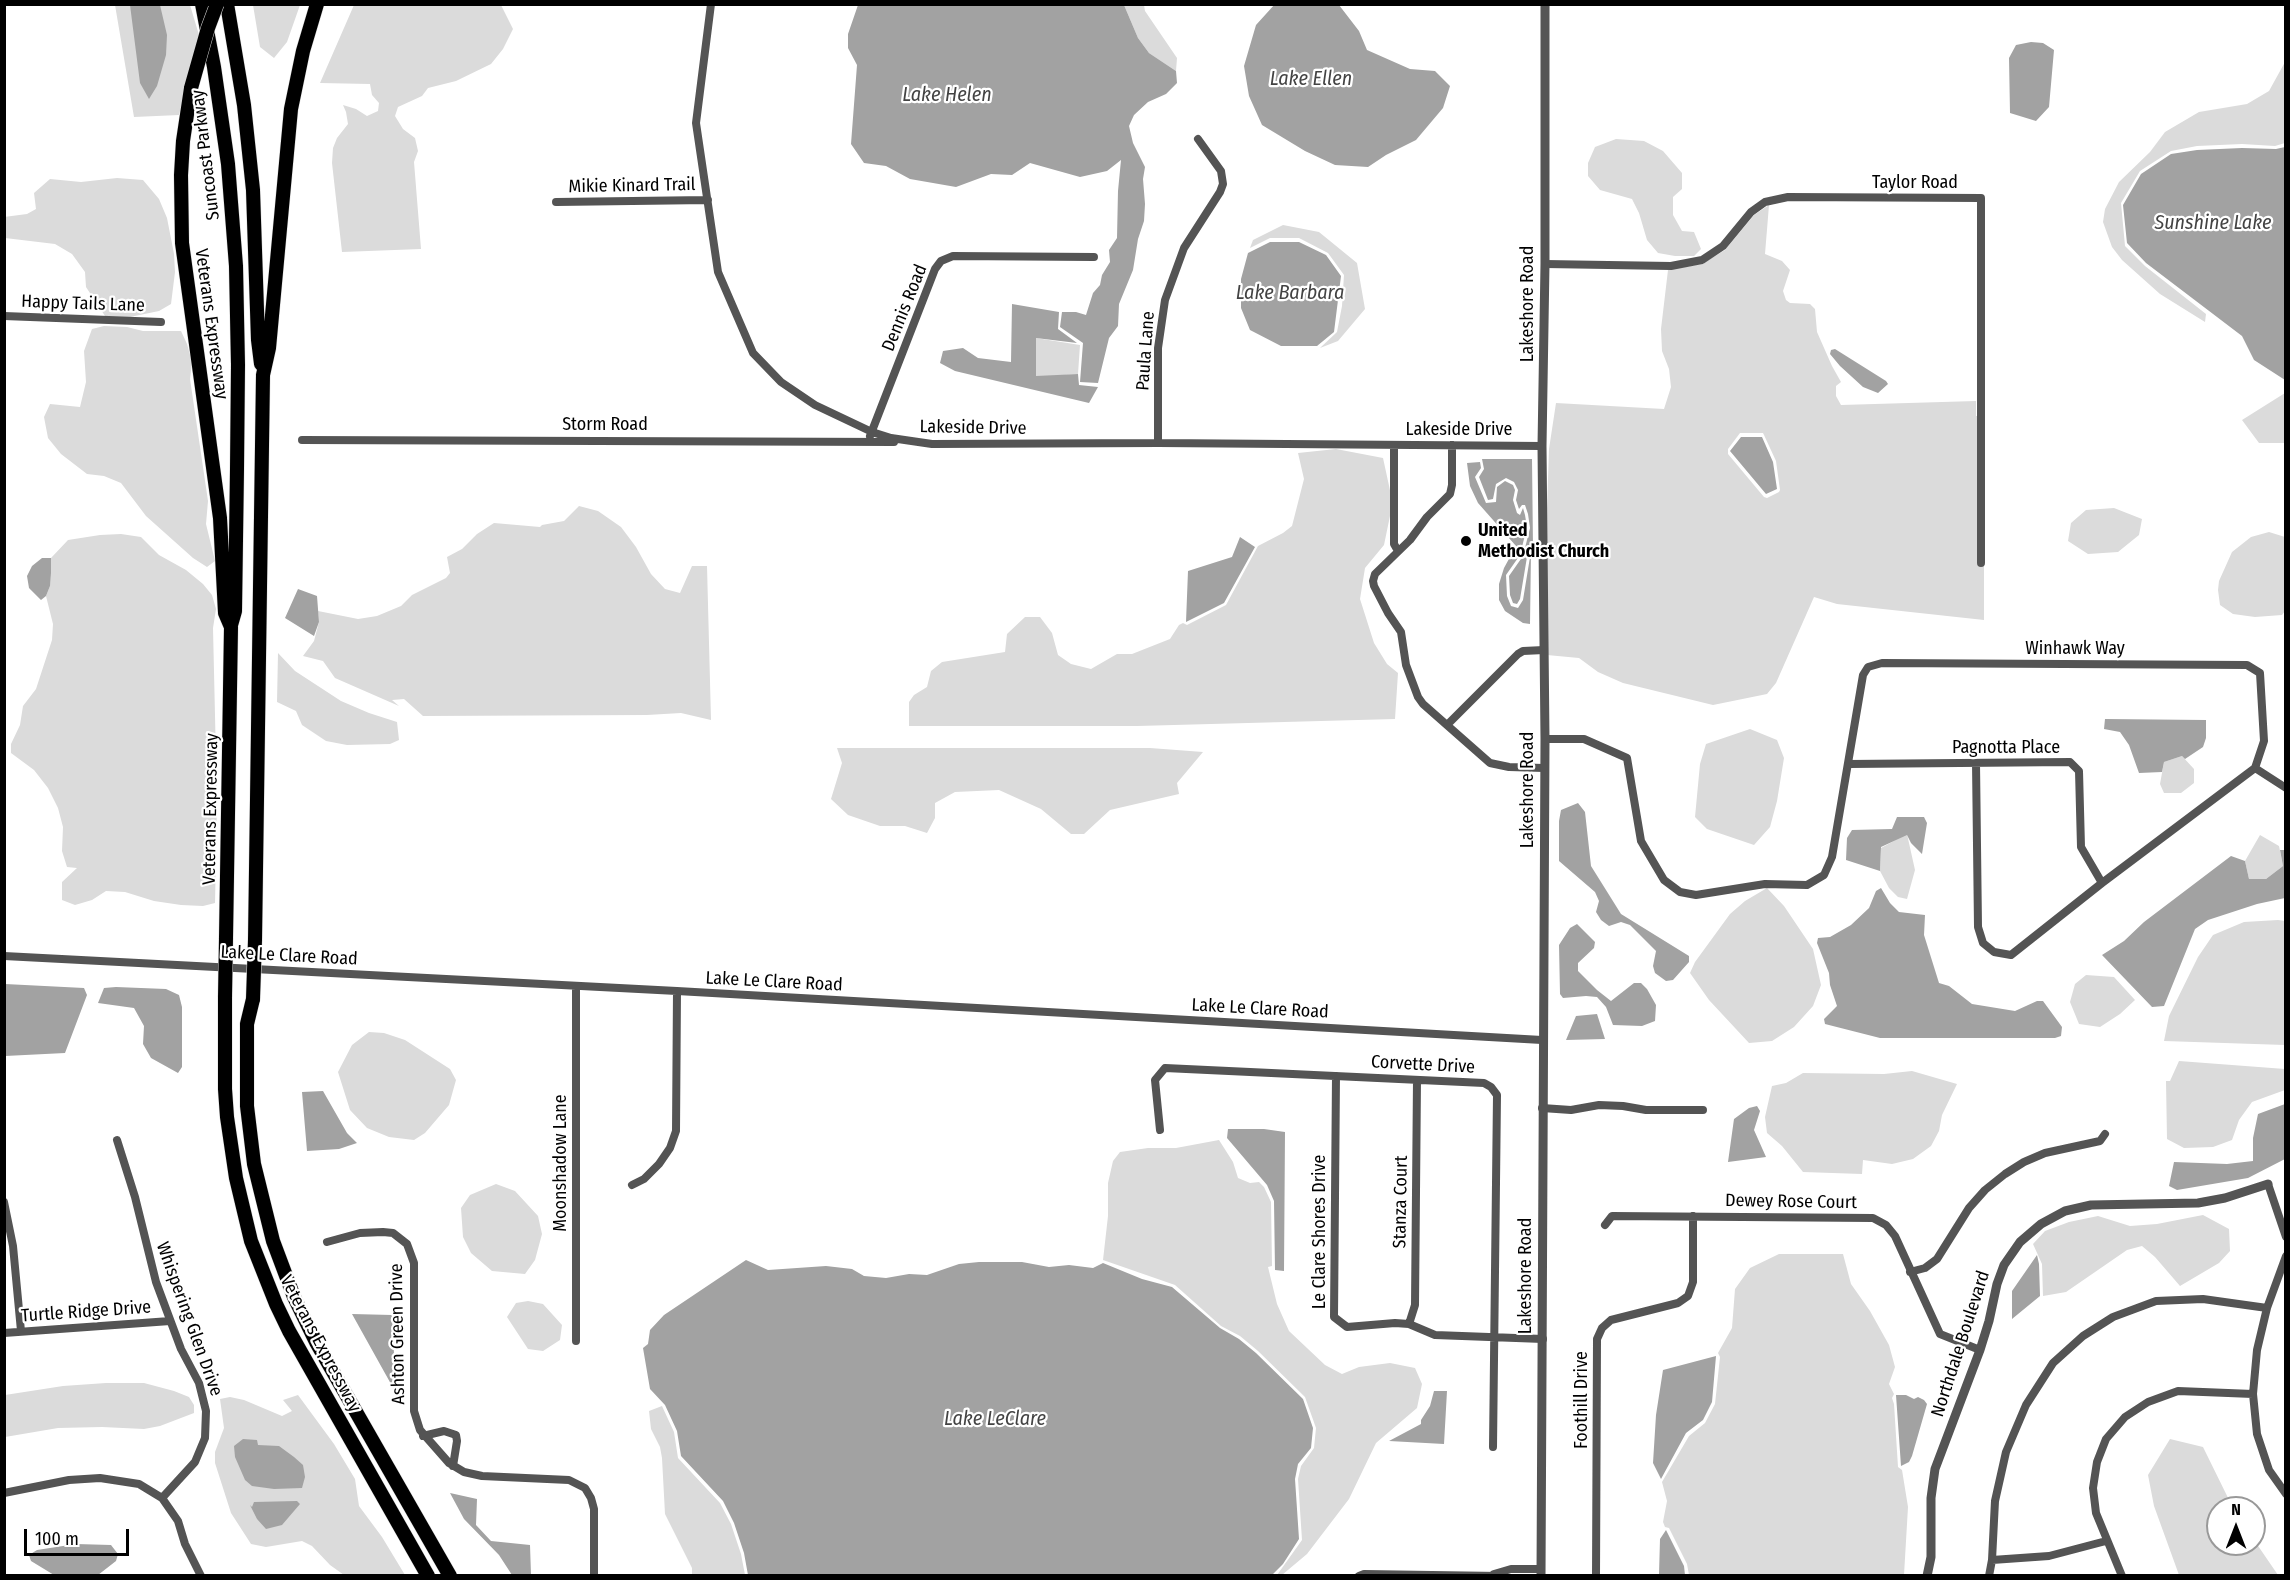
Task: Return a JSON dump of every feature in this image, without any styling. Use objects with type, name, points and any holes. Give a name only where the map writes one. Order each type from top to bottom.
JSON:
[{"type":"highway","name":"Suncoast Parkway","points":[[202,4],[228,164],[236,266],[238,365],[235,611],[231,627]]},
{"type":"highway","name":"Veterans Expressway","points":[[217,4],[191,88],[180,175],[182,243],[220,518],[225,613],[231,627],[224,1069],[227,1116],[236,1178],[252,1241],[276,1304],[300,1352],[428,1575]]},
{"type":"highway","points":[[226,4],[244,105],[252,179],[258,340],[262,375]]},
{"type":"highway","name":"Veterans Expressway","points":[[317,4],[303,51],[291,109],[284,160],[269,348],[262,375],[254,999],[255,1090],[259,1140],[267,1188],[288,1261],[321,1334],[459,1575]]},
{"type":"highway","points":[[254,999],[247,1024],[248,1106],[254,1164],[273,1241],[294,1297],[316,1342],[450,1575]]},
{"type":"street","name":"Lakeside Drive","points":[[711,4],[696,123],[718,272],[753,353],[781,382],[815,405],[872,432],[909,442],[932,444],[1542,446]]},
{"type":"street","name":"Lakeshore Road","points":[[1541,1572],[1545,739],[1542,446],[1545,4]]},
{"type":"street","name":"Paula Lane","points":[[1158,443],[1158,348],[1165,300],[1184,248],[1223,184],[1221,171],[1198,139]]},
{"type":"street","name":"Taylor Road","points":[[1545,264],[1671,266],[1702,260],[1723,246],[1751,212],[1765,202],[1788,198],[1981,198],[1981,563]]},
{"type":"street","name":"Mikie Kinard Trail","points":[[556,202],[708,200]]},
{"type":"street","name":"Dennis Road","points":[[866,443],[935,269],[941,261],[953,256],[1094,257]]},
{"type":"street","name":"Happy Tails Lane","points":[[4,316],[161,322]]},
{"type":"street","name":"Storm Road","points":[[302,440],[909,442]]},
{"type":"street","points":[[1395,445],[1394,544],[1398,550]]},
{"type":"street","points":[[1452,445],[1450,494],[1433,509],[1410,540],[1375,574],[1374,586],[1401,632],[1406,665],[1418,697],[1490,764],[1544,768]]},
{"type":"street","points":[[1447,725],[1518,654],[1523,651],[1544,650]]},
{"type":"street","name":"Winhawk Way","points":[[1545,739],[1584,739],[1627,758],[1641,841],[1664,880],[1680,892],[1696,895],[1765,884],[1807,885],[1824,875],[1832,857],[1863,675],[1869,667],[1882,663],[2247,665],[2260,673],[2264,741],[2255,768]]},
{"type":"street","name":"Pagnotta Place","points":[[1849,764],[2070,762],[2079,771],[2080,847],[2102,883]]},
{"type":"street","points":[[1976,763],[1978,927],[1983,943],[1994,952],[2011,954],[2255,768],[2286,788]]},
{"type":"street","name":"Lake Le Clare Road","points":[[4,956],[1542,1040]]},
{"type":"street","name":"Moonshadow Lane","points":[[576,986],[576,1341]]},
{"type":"street","points":[[632,1185],[644,1179],[659,1164],[670,1148],[676,1131],[677,991]]},
{"type":"street","name":"Corvette Drive","points":[[1160,1130],[1155,1080],[1165,1068],[1484,1083],[1491,1087],[1497,1095],[1493,1447]]},
{"type":"street","name":"Le Clare Shores Drive","points":[[1336,1076],[1334,1317],[1347,1327],[1395,1323],[1409,1324],[1436,1335],[1543,1339]]},
{"type":"street","name":"Stanza Court","points":[[1409,1324],[1414,1305],[1417,1080]]},
{"type":"street","points":[[1542,1108],[1571,1110],[1599,1105],[1646,1110],[1703,1110]]},
{"type":"street","points":[[1910,1272],[1925,1268],[1937,1259],[1969,1208],[1985,1190],[2005,1174],[2045,1153],[2100,1141],[2105,1134]]},
{"type":"street","name":"Whispering Glen Drive","points":[[117,1140],[133,1187],[156,1282],[170,1321],[199,1383],[206,1411],[205,1438],[195,1462],[162,1498]]},
{"type":"street","points":[[2268,1184],[2286,1237]]},
{"type":"street","name":"Northdale Boulevard","points":[[1927,1575],[1931,1557],[1935,1469],[1980,1350],[2004,1265],[2020,1242],[2041,1224],[2065,1211],[2091,1205],[2198,1203],[2225,1198],[2268,1184]]},
{"type":"street","points":[[4,1202],[13,1246],[21,1331]]},
{"type":"street","name":"Dewey Rose Court","points":[[1605,1225],[1612,1216],[1873,1218],[1886,1225],[1895,1236],[1940,1334],[1980,1350]]},
{"type":"street","name":"Foothill Drive","points":[[1596,1575],[1597,1339],[1602,1328],[1611,1320],[1678,1303],[1688,1296],[1693,1282],[1693,1216]]},
{"type":"street","name":"Ashton Green Drive","points":[[327,1242],[360,1233],[393,1233],[411,1251],[414,1263],[414,1411],[423,1436],[453,1466],[464,1473],[569,1480],[585,1488],[594,1509],[594,1575]]},
{"type":"street","points":[[2286,1256],[2267,1308],[2257,1350],[2253,1394],[2257,1434],[2269,1470],[2286,1494]]},
{"type":"street","points":[[1989,1575],[1995,1501],[2006,1452],[2025,1405],[2053,1363],[2083,1336],[2113,1317],[2156,1301],[2203,1299],[2267,1308]]},
{"type":"street","name":"Turtle Ridge Drive","points":[[4,1333],[170,1321]]},
{"type":"street","points":[[2122,1575],[2096,1513],[2094,1488],[2097,1462],[2106,1438],[2125,1418],[2148,1402],[2178,1390],[2253,1394]]},
{"type":"street","points":[[423,1436],[444,1431],[456,1435],[453,1466]]},
{"type":"street","points":[[4,1493],[69,1480],[100,1478],[139,1484],[162,1498],[177,1521],[185,1544],[201,1575]]},
{"type":"street","points":[[1992,1560],[2049,1556],[2106,1541]]},
{"type":"street","points":[[1359,1575],[1496,1575],[1511,1569],[1541,1572]]},
{"type":"shaded area","points":[[115,5],[190,5],[199,35],[179,115],[134,117]]},
{"type":"shaded area","points":[[253,5],[300,5],[287,42],[274,58],[260,47]]},
{"type":"shaded area","points":[[354,5],[501,5],[513,29],[503,49],[491,64],[456,81],[428,88],[422,96],[398,107],[395,116],[403,129],[415,138],[418,151],[414,162],[421,249],[342,252],[332,163],[333,148],[337,138],[348,124],[343,105],[367,116],[378,111],[379,103],[372,95],[370,84],[320,83]]},
{"type":"shaded area","points":[[1124,5],[1144,5],[1145,11],[1177,58],[1176,71],[1149,53],[1138,38]]},
{"type":"shaded area","points":[[2285,62],[2285,143],[2275,146],[2242,144],[2197,146],[2171,151],[2140,171],[2121,203],[2125,246],[2145,266],[2206,314],[2205,322],[2160,294],[2122,260],[2112,247],[2103,222],[2105,209],[2119,182],[2150,152],[2165,132],[2199,112],[2247,104],[2269,91]]},
{"type":"shaded area","points":[[1616,139],[1644,141],[1663,151],[1682,173],[1682,189],[1673,197],[1673,215],[1682,231],[1694,232],[1701,249],[1694,256],[1658,253],[1647,240],[1632,199],[1600,190],[1588,176],[1588,163],[1595,147]]},
{"type":"shaded area","points":[[117,178],[143,180],[159,199],[167,218],[174,254],[175,272],[171,304],[159,311],[125,318],[105,316],[86,287],[85,272],[72,254],[55,244],[5,238],[4,217],[27,214],[36,209],[34,193],[50,179],[81,182]]},
{"type":"shaded area","points":[[1769,205],[1765,254],[1782,261],[1790,270],[1783,291],[1786,300],[1790,303],[1810,304],[1815,309],[1817,332],[1841,382],[1836,386],[1836,396],[1841,405],[1976,401],[1976,416],[1983,416],[1984,401],[1984,620],[1837,604],[1814,597],[1776,683],[1767,694],[1713,705],[1623,683],[1598,672],[1579,658],[1547,655],[1546,538],[1549,449],[1556,403],[1664,409],[1671,387],[1669,369],[1662,351],[1661,329],[1668,270],[1702,264],[1725,250],[1754,215]],"holes":[[[1740,433],[1763,433],[1776,461],[1780,490],[1767,498],[1728,454],[1728,449]]]},
{"type":"shaded area","points":[[1283,225],[1319,232],[1357,263],[1365,309],[1338,341],[1320,348],[1337,332],[1344,275],[1328,253],[1299,238],[1270,238],[1250,248],[1253,240]]},
{"type":"shaded area","points":[[104,326],[127,327],[143,331],[181,331],[187,344],[192,362],[190,379],[208,501],[206,524],[215,561],[207,567],[193,558],[146,516],[121,483],[104,476],[87,474],[61,454],[48,438],[44,417],[50,404],[80,407],[86,382],[84,351],[92,329]]},
{"type":"shaded area","points":[[1036,338],[1080,345],[1078,374],[1036,377]]},
{"type":"shaded area","points":[[2285,393],[2285,443],[2259,443],[2242,420]]},
{"type":"shaded area","points":[[1336,449],[1383,458],[1391,495],[1391,511],[1384,545],[1365,568],[1360,599],[1374,643],[1387,664],[1398,673],[1395,719],[1137,726],[909,726],[909,702],[914,695],[927,687],[931,671],[942,662],[1005,652],[1007,634],[1025,617],[1040,617],[1052,633],[1058,655],[1071,664],[1091,669],[1117,654],[1132,654],[1170,639],[1179,625],[1183,623],[1187,625],[1226,605],[1258,546],[1292,526],[1304,479],[1298,453]]},
{"type":"shaded area","points":[[579,506],[598,511],[621,527],[636,547],[651,574],[665,589],[680,593],[692,566],[707,566],[711,720],[681,713],[423,716],[404,699],[392,700],[399,706],[335,678],[323,661],[303,656],[314,641],[319,622],[318,611],[358,619],[377,616],[401,606],[412,595],[446,578],[450,573],[447,557],[462,549],[477,534],[494,523],[540,527],[564,521]]},
{"type":"shaded area","points":[[2114,508],[2142,519],[2139,535],[2118,552],[2088,554],[2068,541],[2071,523],[2086,510]]},
{"type":"shaded area","points":[[2269,532],[2285,537],[2285,611],[2282,615],[2255,617],[2233,614],[2220,605],[2219,581],[2232,552],[2251,537]]},
{"type":"shaded area","points":[[121,534],[141,537],[159,555],[186,570],[212,595],[216,609],[213,628],[217,803],[215,903],[203,906],[154,901],[125,892],[106,891],[92,900],[75,905],[62,900],[62,882],[77,868],[67,867],[62,851],[63,827],[58,808],[48,788],[34,770],[11,753],[11,744],[20,725],[23,706],[36,689],[52,640],[53,624],[46,596],[50,586],[51,558],[68,540]]},
{"type":"shaded area","points":[[278,653],[295,671],[341,701],[397,722],[399,740],[390,744],[347,745],[326,741],[302,725],[296,711],[277,702]]},
{"type":"shaded area","points":[[1750,729],[1777,740],[1784,758],[1770,827],[1754,845],[1707,829],[1695,817],[1700,764],[1706,744]]},
{"type":"shaded area","points":[[837,748],[1150,748],[1203,752],[1177,783],[1179,794],[1110,810],[1084,834],[1071,834],[1041,809],[999,790],[955,792],[935,803],[935,818],[927,833],[905,826],[880,826],[848,815],[831,799],[842,763]]},
{"type":"shaded area","points":[[2182,756],[2194,769],[2194,783],[2181,793],[2164,793],[2160,784],[2164,762]]},
{"type":"shaded area","points":[[1907,834],[1915,870],[1907,899],[1898,897],[1889,888],[1880,871],[1881,848]]},
{"type":"shaded area","points":[[2260,835],[2279,846],[2283,866],[2266,879],[2249,879],[2245,861]]},
{"type":"shaded area","points":[[1767,888],[1784,906],[1813,949],[1821,985],[1813,1006],[1794,1027],[1772,1041],[1749,1043],[1709,1000],[1690,973],[1695,962],[1730,914],[1745,901]]},
{"type":"shaded area","points":[[2285,921],[2285,1045],[2164,1041],[2169,1016],[2198,957],[2213,935],[2244,922]]},
{"type":"shaded area","points":[[2086,975],[2114,977],[2135,1000],[2120,1014],[2100,1027],[2079,1024],[2070,1002],[2075,984]]},
{"type":"shaded area","points":[[369,1032],[384,1033],[405,1040],[450,1069],[456,1080],[449,1105],[425,1133],[414,1140],[389,1137],[367,1128],[350,1110],[338,1072],[352,1045]]},
{"type":"shaded area","points":[[2179,1061],[2285,1069],[2285,1090],[2252,1102],[2239,1120],[2232,1140],[2213,1147],[2184,1148],[2167,1139],[2166,1081],[2170,1081]]},
{"type":"shaded area","points":[[1912,1071],[1957,1084],[1942,1115],[1939,1131],[1931,1146],[1913,1159],[1892,1164],[1863,1160],[1862,1174],[1803,1172],[1782,1146],[1767,1133],[1765,1117],[1772,1086],[1786,1083],[1803,1073],[1884,1074]]},
{"type":"shaded area","points":[[1219,1140],[1233,1162],[1238,1178],[1250,1183],[1259,1182],[1271,1202],[1272,1266],[1268,1267],[1277,1304],[1289,1331],[1325,1365],[1342,1374],[1359,1367],[1390,1363],[1415,1368],[1422,1384],[1417,1408],[1376,1443],[1349,1499],[1307,1554],[1282,1575],[1277,1575],[1302,1540],[1298,1479],[1301,1466],[1314,1448],[1316,1428],[1305,1397],[1258,1351],[1240,1336],[1221,1326],[1175,1285],[1103,1260],[1108,1216],[1108,1183],[1113,1161],[1120,1152],[1148,1148],[1176,1148]]},
{"type":"shaded area","points":[[496,1184],[515,1191],[538,1216],[542,1234],[535,1260],[525,1274],[492,1271],[471,1253],[463,1237],[461,1208],[470,1195]]},
{"type":"shaded area","points":[[2203,1215],[2229,1229],[2230,1251],[2219,1263],[2180,1286],[2155,1257],[2142,1246],[2127,1250],[2066,1292],[2043,1296],[2042,1264],[2033,1244],[2045,1231],[2069,1222],[2098,1216],[2130,1226],[2157,1224]]},
{"type":"shaded area","points":[[1779,1254],[1843,1254],[1851,1284],[1870,1311],[1889,1345],[1895,1367],[1889,1384],[1894,1394],[1892,1398],[1898,1467],[1902,1470],[1908,1507],[1904,1575],[1689,1575],[1687,1564],[1669,1528],[1665,1527],[1663,1522],[1667,1501],[1662,1482],[1689,1436],[1705,1423],[1715,1404],[1720,1357],[1718,1353],[1732,1328],[1735,1289],[1750,1268]]},
{"type":"shaded area","points":[[528,1301],[543,1304],[562,1325],[560,1340],[543,1351],[528,1349],[507,1317],[516,1303]]},
{"type":"shaded area","points":[[144,1383],[174,1391],[189,1397],[194,1405],[194,1413],[160,1426],[144,1429],[58,1428],[5,1437],[5,1395],[63,1386]]},
{"type":"shaded area","points":[[298,1395],[334,1444],[355,1479],[359,1506],[382,1537],[405,1575],[344,1575],[330,1565],[312,1546],[302,1541],[266,1547],[251,1544],[231,1513],[215,1463],[215,1452],[224,1428],[220,1399],[230,1397],[244,1400],[282,1416],[292,1411],[283,1400]]},
{"type":"shaded area","points":[[662,1406],[674,1432],[678,1458],[720,1503],[731,1524],[745,1575],[692,1575],[692,1568],[665,1514],[662,1458],[660,1447],[651,1429],[649,1411]]},
{"type":"shaded area","points":[[2170,1439],[2203,1447],[2227,1496],[2206,1496],[2206,1556],[2265,1556],[2278,1575],[2179,1575],[2154,1506],[2148,1475]]},
{"type":"water","name":"Lake Ellen","points":[[1275,4],[1339,5],[1359,31],[1367,50],[1410,69],[1435,71],[1450,86],[1443,108],[1416,140],[1368,167],[1335,165],[1305,151],[1262,125],[1249,96],[1244,66],[1256,25]]},
{"type":"water","points":[[130,5],[160,5],[167,35],[166,55],[157,86],[149,99],[140,83]]},
{"type":"water","name":"Lake Helen","points":[[858,5],[1124,5],[1138,38],[1149,53],[1176,71],[1177,83],[1166,94],[1148,102],[1134,115],[1129,126],[1133,143],[1145,167],[1144,221],[1138,239],[1133,270],[1119,304],[1118,326],[1109,338],[1098,383],[1080,382],[1083,343],[1060,327],[1062,312],[1086,315],[1093,293],[1100,285],[1102,275],[1110,262],[1109,250],[1117,238],[1121,160],[1107,171],[1080,177],[1030,163],[1012,175],[991,174],[956,187],[910,179],[886,166],[864,163],[851,144],[857,65],[848,48],[848,34]]},
{"type":"water","points":[[2031,42],[2043,43],[2054,50],[2049,107],[2036,121],[2010,113],[2009,58],[2016,45]]},
{"type":"water","name":"Sunshine Lake","points":[[2286,147],[2285,380],[2254,360],[2242,336],[2146,263],[2127,243],[2123,205],[2141,174],[2171,154],[2197,150]]},
{"type":"water","name":"Lake Barbara","points":[[1270,242],[1299,242],[1326,255],[1341,276],[1334,332],[1317,346],[1281,346],[1250,330],[1241,308],[1241,279],[1248,253]]},
{"type":"water","points":[[1012,304],[1059,312],[1058,329],[1077,343],[1036,338],[1036,376],[1078,374],[1079,385],[1098,387],[1089,403],[955,371],[940,363],[943,351],[963,348],[978,358],[1011,362]]},
{"type":"water","points":[[1835,349],[1888,384],[1878,393],[1863,387],[1830,354],[1831,350]]},
{"type":"water","points":[[1741,437],[1762,437],[1773,462],[1777,489],[1766,494],[1730,451]]},
{"type":"water","points":[[1482,459],[1532,459],[1533,548],[1528,551],[1520,599],[1517,604],[1513,603],[1510,595],[1509,576],[1523,556],[1530,528],[1528,514],[1525,505],[1519,509],[1516,500],[1518,490],[1514,482],[1506,478],[1496,484],[1493,499],[1488,500],[1479,477],[1484,469]]},
{"type":"water","points":[[1480,462],[1481,468],[1475,477],[1486,503],[1496,502],[1497,487],[1505,481],[1513,485],[1515,490],[1513,500],[1517,513],[1520,515],[1523,508],[1527,527],[1520,555],[1506,575],[1507,596],[1511,606],[1518,608],[1523,600],[1531,551],[1530,624],[1523,623],[1505,611],[1499,600],[1499,584],[1504,568],[1516,546],[1478,503],[1470,486],[1467,463]]},
{"type":"water","points":[[1240,537],[1255,547],[1224,603],[1186,622],[1188,571],[1232,557]]},
{"type":"water","points":[[42,558],[51,558],[51,573],[50,586],[46,596],[41,600],[29,588],[27,576],[32,566]]},
{"type":"water","points":[[298,589],[317,596],[319,622],[314,636],[285,618]]},
{"type":"water","points":[[2105,719],[2206,720],[2206,738],[2203,747],[2185,759],[2182,756],[2164,762],[2162,772],[2139,773],[2129,745],[2120,732],[2104,729]]},
{"type":"water","points":[[1578,803],[1585,812],[1591,866],[1621,914],[1689,956],[1689,962],[1673,980],[1666,981],[1655,973],[1653,966],[1656,951],[1630,925],[1621,922],[1609,926],[1601,920],[1596,912],[1599,901],[1595,892],[1559,861],[1561,810]]},
{"type":"water","points":[[1897,817],[1924,817],[1927,823],[1922,854],[1911,843],[1907,835],[1881,847],[1880,871],[1846,860],[1847,838],[1852,830],[1892,829]]},
{"type":"water","points":[[2280,850],[2285,850],[2285,898],[2257,904],[2208,920],[2195,929],[2164,1006],[2152,1007],[2102,955],[2124,941],[2144,922],[2231,856],[2245,861],[2249,879],[2266,879],[2283,866]]},
{"type":"water","points":[[1881,888],[1899,912],[1925,915],[1924,935],[1939,983],[1949,986],[1972,1004],[2015,1011],[2037,1001],[2043,1001],[2062,1027],[2061,1036],[2055,1038],[1880,1038],[1825,1024],[1824,1019],[1837,1006],[1830,985],[1829,973],[1817,943],[1818,938],[1830,937],[1851,925],[1869,908],[1876,891]]},
{"type":"water","points":[[1577,924],[1595,942],[1594,948],[1578,963],[1578,971],[1611,1001],[1634,983],[1641,983],[1656,1005],[1655,1021],[1642,1026],[1613,1025],[1606,1007],[1597,997],[1563,998],[1560,994],[1559,945],[1570,928]]},
{"type":"water","points":[[5,984],[84,988],[87,995],[65,1053],[5,1056]]},
{"type":"water","points":[[104,988],[166,989],[179,995],[182,1007],[182,1067],[178,1073],[151,1058],[143,1044],[144,1026],[134,1008],[98,1003]]},
{"type":"water","points":[[1597,1014],[1605,1039],[1566,1040],[1576,1016]]},
{"type":"water","points":[[323,1091],[347,1133],[357,1143],[339,1149],[307,1151],[302,1092]]},
{"type":"water","points":[[2285,1104],[2285,1159],[2248,1178],[2177,1190],[2169,1186],[2174,1162],[2227,1164],[2253,1161],[2253,1138],[2258,1114]]},
{"type":"water","points":[[1757,1106],[1760,1111],[1754,1130],[1766,1157],[1728,1162],[1734,1119],[1749,1108]]},
{"type":"water","points":[[1228,1129],[1264,1129],[1285,1132],[1284,1271],[1275,1270],[1274,1201],[1267,1185],[1227,1138]]},
{"type":"water","points":[[2037,1255],[2040,1296],[2012,1319],[2012,1291]]},
{"type":"water","name":"Lake LeClare","points":[[746,1260],[768,1270],[826,1266],[852,1269],[864,1276],[886,1278],[909,1274],[927,1275],[959,1264],[979,1262],[1022,1262],[1049,1267],[1069,1265],[1093,1268],[1103,1263],[1142,1279],[1172,1287],[1220,1328],[1239,1339],[1256,1353],[1303,1399],[1313,1428],[1311,1448],[1298,1464],[1295,1479],[1299,1539],[1283,1564],[1272,1575],[748,1575],[744,1553],[734,1523],[723,1501],[681,1456],[677,1431],[665,1405],[650,1389],[643,1348],[648,1344],[650,1330],[664,1315]]},
{"type":"water","points":[[352,1314],[392,1315],[396,1393]]},
{"type":"water","points":[[1716,1356],[1712,1402],[1703,1420],[1686,1433],[1661,1479],[1653,1463],[1656,1415],[1663,1370]]},
{"type":"water","points":[[1434,1391],[1447,1391],[1444,1444],[1389,1441],[1421,1424]]},
{"type":"water","points":[[1896,1395],[1906,1395],[1914,1399],[1918,1397],[1927,1404],[1912,1456],[1909,1462],[1901,1466]]},
{"type":"water","points":[[243,1439],[257,1440],[258,1445],[279,1446],[294,1457],[303,1465],[305,1477],[302,1488],[274,1489],[252,1486],[245,1480],[235,1457],[234,1446]]},
{"type":"water","points":[[450,1493],[477,1499],[476,1525],[491,1541],[530,1545],[531,1575],[512,1575],[499,1555],[464,1519]]},
{"type":"water","points":[[297,1501],[300,1504],[282,1525],[266,1529],[257,1519],[250,1505],[252,1507],[254,1502]]},
{"type":"water","points":[[1666,1530],[1684,1566],[1685,1575],[1659,1575],[1660,1539]]},
{"type":"water","points":[[76,1544],[111,1545],[118,1554],[116,1561],[98,1575],[54,1575],[31,1561],[29,1555],[37,1550]]},
{"type":"place","name":"United Methodist Church","points":[[1466,541]]}]
